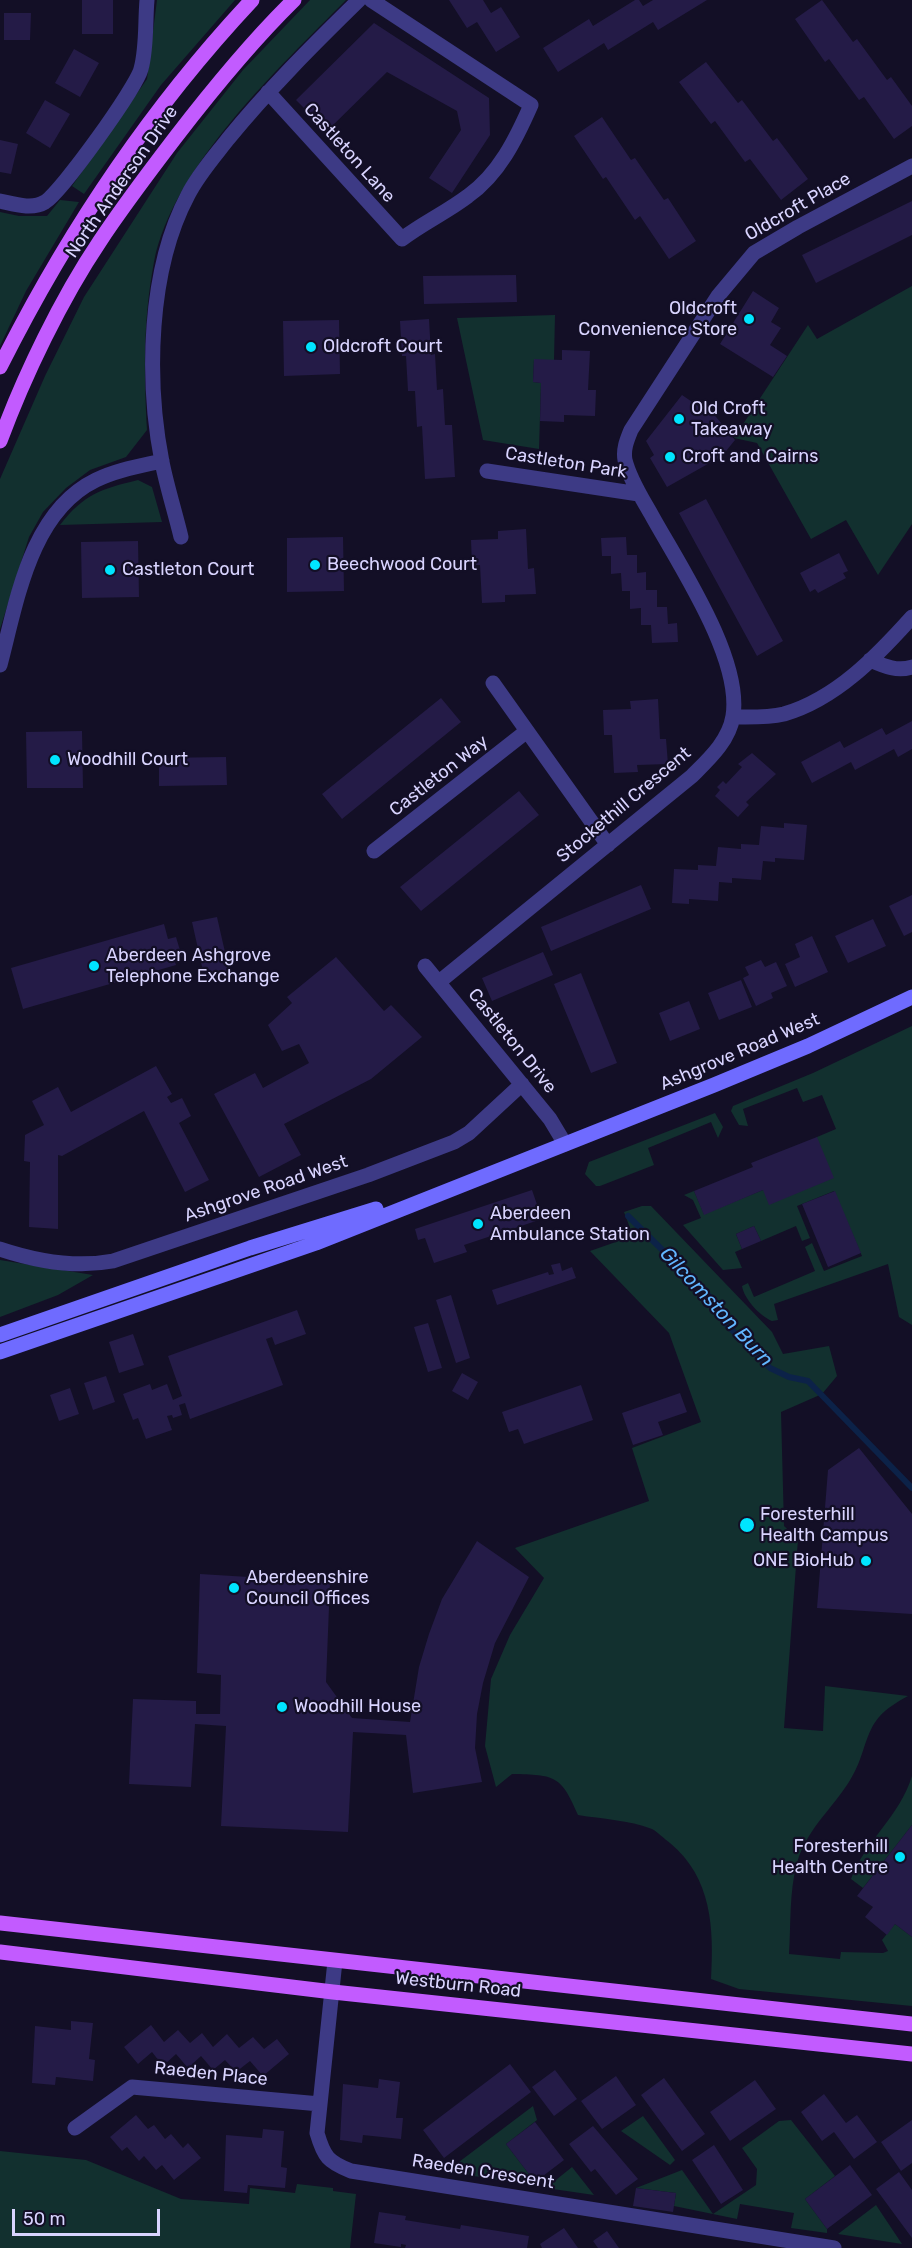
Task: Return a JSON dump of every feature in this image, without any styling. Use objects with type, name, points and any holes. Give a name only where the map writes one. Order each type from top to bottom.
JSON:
[{"type":"main road","name":"North Anderson Drive","points":[[0,367],[54,265],[127,151],[193,65],[252,0]]},
{"type":"main road","name":"North Anderson Drive","points":[[0,441],[11,412],[60,312],[99,243],[190,119],[251,46],[294,0]]},
{"type":"main road","name":"Westburn Road","points":[[0,1923],[912,2024]]},
{"type":"main road","name":"Westburn Road","points":[[0,1952],[333,1992],[912,2054]]},
{"type":"street","points":[[0,201],[25,206],[44,203],[64,185],[138,78],[143,53],[147,0]]},
{"type":"street","points":[[181,537],[162,461],[155,394],[153,339],[157,295],[172,231],[188,194],[212,160],[268,92],[358,0]]},
{"type":"street","name":"Castleton Lane","points":[[268,92],[402,239],[470,195],[488,178],[517,136],[531,105],[371,0]]},
{"type":"street","name":"Oldcroft Place","points":[[639,494],[625,459],[625,444],[734,274],[754,253],[912,166]]},
{"type":"street","points":[[0,665],[40,536],[53,517],[72,495],[96,480],[162,461]]},
{"type":"street","name":"Castleton Park","points":[[487,471],[639,494]]},
{"type":"street","points":[[639,494],[722,648],[730,674],[733,717],[766,717],[800,708],[829,693],[870,660],[912,616]]},
{"type":"street","points":[[870,660],[889,668],[904,670],[912,667]]},
{"type":"street","points":[[493,683],[608,845]]},
{"type":"street","name":"Stockethill Crescent","points":[[439,982],[699,769],[725,737],[733,717]]},
{"type":"street","name":"Castleton Way","points":[[375,851],[527,731]]},
{"type":"street","name":"Castleton Drive","points":[[424,966],[550,1119],[565,1144]]},
{"type":"street","name":"Ashgrove Road West","points":[[0,1352],[316,1243],[808,1046],[912,997]]},
{"type":"street","name":"Ashgrove Road West","points":[[0,1249],[70,1264],[89,1265],[113,1261],[368,1174],[454,1142],[469,1133],[522,1084]]},
{"type":"street","name":"Ashgrove Road West","points":[[0,1335],[250,1248],[480,1178]]},
{"type":"street","name":"Raeden Crescent","points":[[335,1961],[317,2133],[322,2150],[332,2164],[351,2171],[834,2248]]},
{"type":"street","name":"Raeden Place","points":[[75,2128],[132,2087],[320,2104]]},
{"type":"green space","points":[[157,0],[235,0],[161,85],[84,194],[72,186],[147,79]]},
{"type":"green space","points":[[310,0],[346,0],[290,56],[232,120],[205,155],[183,190],[165,226],[154,262],[146,326],[147,430],[126,457],[90,470],[66,488],[43,512],[29,537],[0,629],[0,479],[45,376],[84,297],[177,153],[243,70]]},
{"type":"green space","points":[[60,200],[79,202],[26,291],[0,346],[0,212],[19,216],[47,216]]},
{"type":"green space","points":[[912,286],[912,524],[878,575],[846,520],[811,539],[757,443],[734,438],[808,325],[817,339]]},
{"type":"green space","points":[[555,315],[554,360],[534,360],[533,382],[541,383],[539,449],[483,440],[457,318]]},
{"type":"green space","points":[[138,480],[152,487],[162,522],[60,525],[77,506],[94,494]]},
{"type":"green space","points":[[912,1026],[912,1325],[899,1317],[888,1264],[774,1304],[778,1320],[772,1321],[753,1306],[742,1286],[748,1283],[754,1297],[815,1271],[805,1247],[812,1243],[824,1271],[862,1256],[834,1191],[797,1206],[810,1238],[802,1241],[796,1226],[761,1241],[754,1226],[736,1234],[742,1249],[735,1252],[742,1268],[723,1270],[683,1225],[701,1218],[693,1200],[684,1195],[694,1191],[704,1214],[763,1190],[817,1137],[836,1129],[822,1095],[803,1102],[797,1088],[743,1109],[748,1126],[739,1125],[731,1111],[733,1106],[813,1073]]},
{"type":"green space","points":[[715,1113],[723,1127],[718,1138],[711,1122],[648,1148],[654,1165],[600,1186],[596,1186],[585,1174],[589,1162]]},
{"type":"green space","points":[[642,1206],[651,1206],[772,1332],[783,1354],[829,1346],[837,1376],[822,1394],[781,1412],[784,1526],[798,1539],[784,1728],[823,1731],[825,1686],[908,1696],[879,1717],[868,1736],[848,1783],[816,1826],[802,1850],[793,1885],[789,1954],[840,1959],[841,1952],[883,1953],[888,1951],[882,1940],[895,1924],[912,1937],[912,2006],[739,1989],[711,1979],[712,1941],[702,1888],[695,1872],[670,1843],[654,1830],[643,1826],[578,1815],[567,1792],[555,1780],[547,1777],[512,1774],[496,1787],[485,1746],[491,1679],[510,1635],[544,1578],[515,1548],[649,1501],[632,1448],[701,1422],[669,1333],[590,1251],[633,1236],[624,1212]]},
{"type":"green space","points":[[0,1260],[93,1275],[58,1295],[0,1317]]},
{"type":"green space","points":[[912,1776],[912,1825],[863,1888],[851,1879],[857,1865],[899,1804]]},
{"type":"green space","points":[[533,2106],[537,2120],[506,2144],[535,2182],[534,2186],[450,2172],[451,2168]]},
{"type":"green space","points":[[643,2116],[675,2160],[670,2165],[621,2131]]},
{"type":"green space","points":[[791,2120],[835,2176],[805,2199],[827,2229],[827,2233],[791,2228],[794,2213],[740,2204],[737,2219],[674,2206],[676,2193],[636,2188],[682,2170],[713,2214],[756,2185],[757,2169],[742,2148],[779,2121]]},
{"type":"green space","points":[[0,2151],[86,2160],[181,2199],[249,2204],[250,2188],[295,2193],[297,2184],[333,2188],[333,2191],[356,2194],[350,2248],[0,2248]]},
{"type":"green space","points":[[572,2167],[594,2195],[546,2188]]},
{"type":"green space","points":[[876,2205],[902,2244],[838,2234]]},
{"type":"building","points":[[82,0],[113,0],[113,34],[82,34]]},
{"type":"building","points":[[449,0],[483,0],[491,13],[501,7],[520,37],[496,52],[477,22],[467,28]]},
{"type":"building","points":[[635,0],[639,0],[643,6],[653,0],[707,0],[658,30],[653,22],[608,50],[604,43],[558,72],[543,48],[589,19],[593,26]]},
{"type":"building","points":[[822,0],[853,42],[857,39],[887,80],[891,77],[912,106],[912,126],[894,139],[864,97],[859,100],[829,59],[825,62],[795,19]]},
{"type":"building","points":[[4,13],[31,13],[30,40],[4,40]]},
{"type":"building","points":[[374,23],[489,98],[490,135],[452,193],[429,178],[461,130],[457,111],[387,72],[327,131],[296,100]]},
{"type":"building","points":[[74,49],[99,63],[80,97],[55,83]]},
{"type":"building","points":[[706,62],[738,103],[742,100],[773,141],[777,138],[808,179],[781,200],[750,159],[745,162],[715,121],[711,124],[679,82]]},
{"type":"building","points":[[45,100],[70,114],[50,148],[26,133]]},
{"type":"building","points":[[602,117],[631,160],[635,158],[664,200],[668,198],[696,241],[669,259],[640,216],[635,220],[606,177],[603,179],[574,136]]},
{"type":"building","points":[[0,140],[18,144],[11,174],[0,172]]},
{"type":"building","points":[[912,201],[912,235],[816,283],[802,255]]},
{"type":"building","points":[[516,275],[517,302],[424,304],[423,276]]},
{"type":"building","points":[[753,291],[779,308],[771,322],[781,328],[770,345],[787,356],[773,377],[720,344]]},
{"type":"building","points":[[429,319],[431,355],[435,354],[437,390],[443,389],[445,425],[452,425],[455,477],[425,479],[422,426],[417,427],[415,391],[408,391],[406,356],[402,356],[400,321]]},
{"type":"building","name":"Oldcroft Court","points":[[339,320],[340,374],[284,376],[283,321]]},
{"type":"building","points":[[562,350],[590,351],[588,390],[596,390],[595,416],[564,415],[564,422],[540,421],[541,383],[533,382],[534,359],[562,360]]},
{"type":"building","points":[[682,395],[710,414],[712,412],[735,440],[722,456],[667,487],[650,458],[654,455],[646,441]]},
{"type":"building","points":[[706,499],[783,641],[757,656],[679,513]]},
{"type":"building","points":[[526,529],[528,569],[534,568],[536,594],[505,595],[505,602],[482,603],[480,565],[472,565],[471,540],[498,539],[498,531]]},
{"type":"building","name":"Beechwood Court","points":[[343,537],[344,591],[287,592],[287,538]]},
{"type":"building","points":[[626,537],[627,555],[637,555],[637,573],[646,572],[646,590],[657,590],[657,607],[667,607],[668,624],[677,623],[678,642],[652,643],[651,625],[641,625],[641,608],[630,609],[630,591],[622,591],[621,573],[611,574],[611,556],[602,556],[601,538]]},
{"type":"building","name":"Castleton Court","points":[[138,541],[139,597],[82,598],[81,542]]},
{"type":"building","points":[[839,553],[848,571],[843,573],[846,578],[818,593],[815,589],[810,592],[800,573]]},
{"type":"building","points":[[441,698],[461,722],[342,819],[322,794]]},
{"type":"building","points":[[658,699],[660,739],[666,739],[668,764],[637,765],[638,772],[614,773],[612,735],[604,735],[603,710],[631,709],[630,701]]},
{"type":"building","points":[[912,721],[912,749],[898,757],[894,749],[855,770],[851,762],[812,783],[801,762],[840,741],[844,748],[882,728],[886,735]]},
{"type":"building","name":"Woodhill Court","points":[[82,731],[83,788],[27,788],[26,732]]},
{"type":"building","points":[[752,753],[776,774],[746,802],[749,805],[738,817],[715,796],[720,790],[717,787],[723,781],[726,784],[742,767],[738,764]]},
{"type":"building","points":[[226,757],[227,785],[159,786],[159,758]]},
{"type":"building","points":[[519,791],[539,815],[421,911],[400,887]]},
{"type":"building","points":[[784,823],[807,825],[804,860],[775,858],[775,862],[763,861],[761,880],[732,878],[732,883],[719,882],[718,901],[689,899],[689,904],[672,903],[674,869],[698,870],[698,865],[716,866],[718,847],[741,849],[741,844],[759,845],[761,826],[784,828]]},
{"type":"building","points":[[641,885],[651,909],[551,951],[541,927]]},
{"type":"building","points":[[912,895],[912,932],[904,936],[889,906]]},
{"type":"building","points":[[217,917],[230,974],[205,980],[192,922]]},
{"type":"building","points":[[873,919],[886,946],[848,963],[835,936]]},
{"type":"building","name":"Aberdeen Ashgrove Telephone Exchange","points":[[164,924],[168,939],[176,937],[182,957],[174,959],[176,965],[23,1009],[11,968]]},
{"type":"building","points":[[812,936],[828,972],[795,987],[785,964],[800,957],[795,944]]},
{"type":"building","points":[[543,952],[553,975],[492,1001],[482,978]]},
{"type":"building","points":[[336,957],[384,1011],[391,1005],[422,1037],[371,1079],[284,1124],[301,1155],[259,1177],[214,1094],[255,1073],[263,1088],[309,1063],[299,1044],[282,1051],[268,1025],[292,1003],[287,997]]},
{"type":"building","points":[[761,960],[765,967],[776,962],[787,986],[771,993],[773,998],[756,1006],[743,978],[749,975],[745,967]]},
{"type":"building","points":[[581,973],[617,1063],[591,1073],[554,984]]},
{"type":"building","points":[[741,980],[752,1007],[719,1020],[708,993]]},
{"type":"building","points":[[689,1001],[700,1029],[670,1041],[659,1013]]},
{"type":"building","points":[[156,1066],[172,1094],[167,1097],[171,1103],[182,1098],[191,1116],[179,1123],[209,1180],[185,1192],[144,1111],[62,1156],[58,1155],[58,1229],[29,1227],[30,1162],[24,1161],[25,1135],[44,1125],[32,1101],[58,1087],[71,1112]]},
{"type":"building","points":[[817,1137],[834,1178],[769,1205],[763,1190],[704,1215],[694,1191],[753,1167],[751,1163]]},
{"type":"building","name":"Aberdeen Ambulance Station","points":[[532,1190],[542,1219],[464,1245],[467,1252],[434,1263],[425,1238],[418,1240],[415,1229]]},
{"type":"building","points":[[835,1191],[861,1253],[828,1267],[802,1204]]},
{"type":"building","points":[[754,1226],[761,1241],[742,1249],[736,1234]]},
{"type":"building","points":[[560,1263],[562,1271],[572,1267],[576,1278],[497,1305],[492,1290],[548,1272],[549,1275],[554,1274],[551,1265]]},
{"type":"building","points":[[451,1295],[470,1358],[456,1363],[436,1300]]},
{"type":"building","points":[[297,1310],[306,1334],[275,1345],[272,1337],[266,1339],[283,1385],[190,1419],[185,1403],[179,1405],[182,1415],[173,1418],[172,1415],[167,1416],[172,1430],[146,1439],[138,1418],[133,1420],[123,1394],[150,1384],[152,1390],[167,1384],[173,1400],[182,1396],[168,1356]]},
{"type":"building","points":[[428,1323],[442,1368],[428,1372],[414,1327]]},
{"type":"building","points":[[133,1334],[144,1365],[119,1373],[109,1342]]},
{"type":"building","points":[[462,1373],[478,1382],[468,1400],[452,1391]]},
{"type":"building","points":[[106,1376],[115,1402],[93,1410],[84,1383]]},
{"type":"building","points":[[581,1385],[593,1420],[524,1444],[518,1429],[509,1432],[502,1412]]},
{"type":"building","points":[[70,1388],[79,1414],[59,1421],[50,1395]]},
{"type":"building","points":[[680,1393],[687,1412],[658,1422],[663,1435],[633,1445],[622,1413]]},
{"type":"building","name":"ONE BioHub","points":[[859,1448],[912,1514],[912,1614],[817,1608],[828,1470]]},
{"type":"building","name":"Woodhill House","points":[[477,1541],[529,1577],[495,1643],[483,1683],[477,1714],[475,1748],[482,1782],[413,1793],[406,1735],[353,1732],[348,1832],[221,1826],[226,1726],[195,1724],[191,1787],[129,1784],[133,1699],[196,1701],[196,1714],[220,1714],[221,1675],[197,1673],[200,1574],[330,1582],[326,1682],[352,1718],[410,1722],[419,1667],[429,1634],[442,1599]]},
{"type":"building","name":"Foresterhill Health Centre","points":[[912,1825],[912,1937],[895,1924],[887,1935],[865,1917],[873,1907],[857,1896]]},
{"type":"building","points":[[71,2021],[93,2023],[89,2059],[95,2060],[93,2081],[56,2077],[55,2085],[32,2083],[35,2026],[71,2030]]},
{"type":"building","points":[[151,2025],[164,2042],[178,2030],[190,2043],[202,2033],[213,2047],[227,2034],[239,2048],[253,2037],[264,2049],[277,2039],[289,2054],[263,2076],[250,2061],[236,2072],[225,2060],[213,2070],[201,2056],[188,2068],[176,2054],[163,2066],[152,2052],[138,2064],[124,2047]]},
{"type":"building","points":[[510,2064],[531,2092],[444,2158],[423,2130]]},
{"type":"building","points":[[555,2070],[577,2099],[554,2116],[532,2087]]},
{"type":"building","points":[[616,2076],[636,2105],[602,2129],[581,2101]]},
{"type":"building","points":[[664,2078],[705,2134],[682,2151],[641,2095]]},
{"type":"building","points":[[379,2079],[400,2082],[396,2118],[403,2118],[401,2139],[363,2135],[362,2143],[340,2140],[343,2084],[378,2088]]},
{"type":"building","points":[[755,2080],[776,2109],[730,2141],[710,2112]]},
{"type":"building","points":[[824,2094],[846,2123],[857,2115],[877,2142],[854,2159],[834,2132],[822,2141],[801,2112]]},
{"type":"building","points":[[136,2115],[148,2129],[154,2125],[165,2139],[171,2134],[183,2148],[188,2143],[201,2158],[174,2180],[162,2165],[156,2170],[144,2156],[139,2161],[127,2147],[122,2151],[110,2137]]},
{"type":"building","points":[[912,2120],[912,2163],[901,2171],[881,2142]]},
{"type":"building","points":[[535,2122],[564,2160],[535,2182],[506,2144]]},
{"type":"building","points":[[593,2126],[638,2179],[616,2195],[595,2169],[591,2172],[569,2144]]},
{"type":"building","points":[[263,2129],[284,2131],[281,2167],[287,2168],[285,2188],[248,2185],[247,2193],[224,2191],[226,2135],[262,2138]]},
{"type":"building","points":[[714,2145],[743,2190],[721,2204],[692,2160]]},
{"type":"building","points":[[850,2165],[872,2195],[827,2229],[805,2199]]},
{"type":"building","points":[[899,2172],[912,2190],[912,2238],[876,2189]]},
{"type":"building","points":[[636,2188],[676,2193],[673,2212],[633,2206]]},
{"type":"building","points":[[379,2212],[406,2216],[405,2220],[460,2229],[461,2225],[529,2236],[527,2248],[405,2248],[406,2245],[401,2244],[401,2247],[374,2243]]},
{"type":"building","points":[[564,2228],[578,2248],[542,2248],[540,2244]]},
{"type":"building","points":[[607,2231],[619,2248],[598,2248],[593,2241]]},
{"type":"waterway","name":"Gilcomston Burn","points":[[628,1216],[714,1301],[726,1324],[770,1368],[789,1377],[808,1381],[912,1488]]},
{"type":"place","name":"Oldcroft Convenience Store","points":[[749,319]]},
{"type":"place","name":"Oldcroft Court","points":[[311,347]]},
{"type":"place","name":"Old Croft Takeaway","points":[[679,419]]},
{"type":"place","name":"Croft and Cairns","points":[[670,457]]},
{"type":"place","name":"Beechwood Court","points":[[315,565]]},
{"type":"place","name":"Castleton Court","points":[[110,570]]},
{"type":"place","name":"Woodhill Court","points":[[55,760]]},
{"type":"place","name":"Aberdeen Ashgrove Telephone Exchange","points":[[94,966]]},
{"type":"place","name":"Aberdeen Ambulance Station","points":[[478,1224]]},
{"type":"place","name":"Foresterhill Health Campus","points":[[747,1525]]},
{"type":"place","name":"ONE BioHub","points":[[866,1561]]},
{"type":"place","name":"Aberdeenshire Council Offices","points":[[234,1588]]},
{"type":"place","name":"Woodhill House","points":[[282,1707]]},
{"type":"place","name":"Foresterhill Health Centre","points":[[900,1857]]}]
